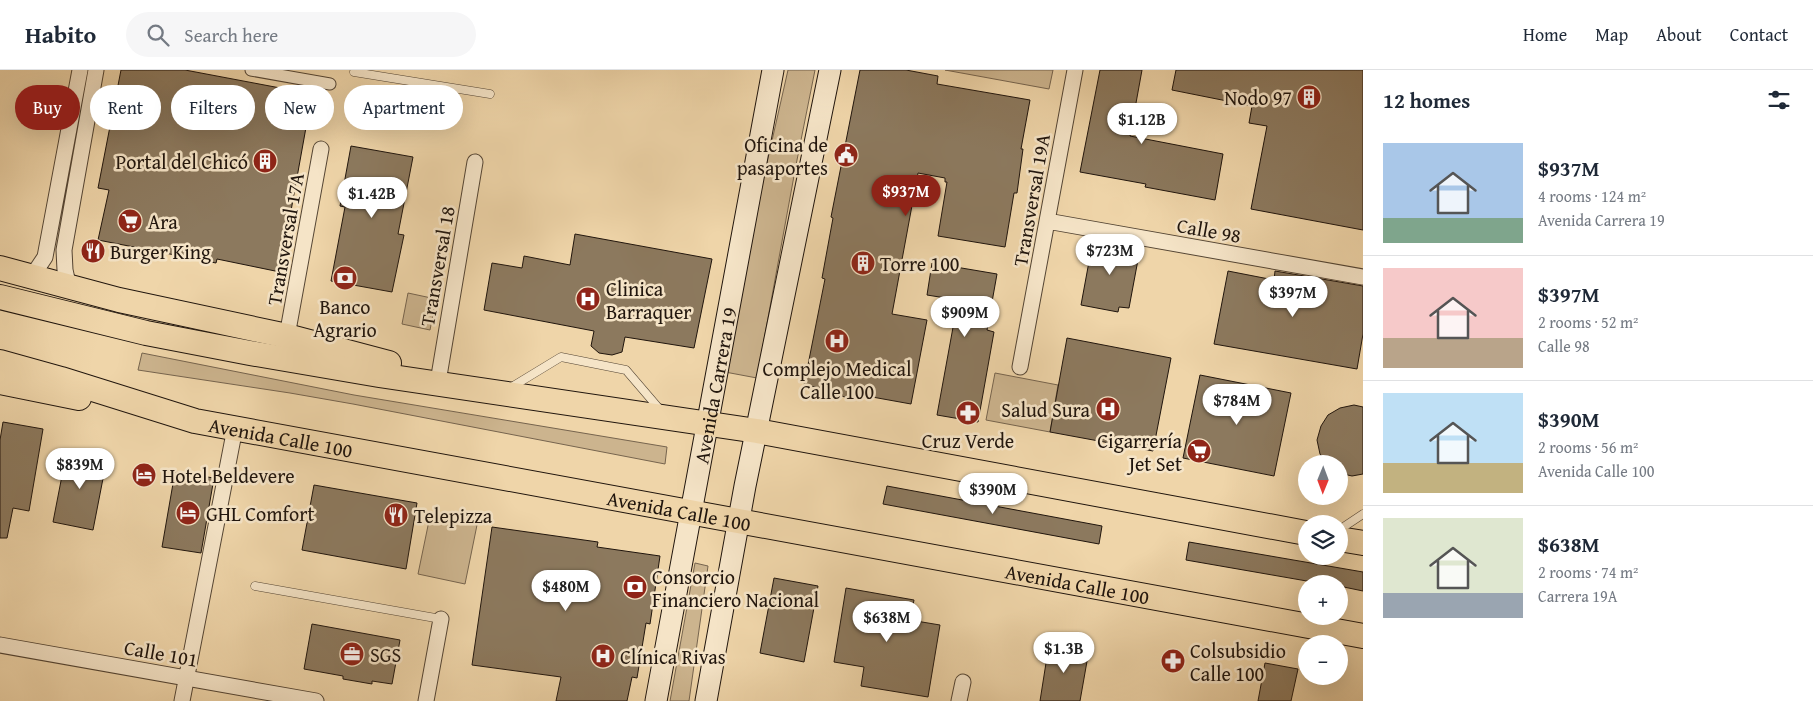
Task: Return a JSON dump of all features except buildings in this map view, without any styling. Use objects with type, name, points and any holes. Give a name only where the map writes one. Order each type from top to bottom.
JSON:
[{"type":"main road","name":"Avenida Carrera 19","points":[[656,701],[706,423],[773,70]]},
{"type":"main road","points":[[706,701],[739,521],[830,70]]},
{"type":"main road","points":[[0,268],[69,288],[199,319],[287,336],[502,393]]},
{"type":"main road","points":[[0,297],[146,333],[321,366],[757,430],[1298,531]]},
{"type":"main road","name":"Avenida Calle 100","points":[[0,362],[195,421],[1363,636]]},
{"type":"main road","points":[[0,382],[195,421]]},
{"type":"main road","points":[[1348,540],[1363,543]]},
{"type":"street","points":[[27,276],[37,270],[44,257],[80,70]]},
{"type":"street","points":[[69,288],[65,270],[64,250],[96,70]]},
{"type":"street","points":[[251,70],[330,84]]},
{"type":"street","name":"Transversal 19A","points":[[1020,367],[1075,70]]},
{"type":"street","name":"Transversal 17A","points":[[287,336],[321,150]]},
{"type":"street","name":"Transversal 18","points":[[439,376],[475,162]]},
{"type":"street","name":"Calle 98","points":[[1047,222],[1363,277]]},
{"type":"street","points":[[182,701],[234,428]]},
{"type":"street","points":[[426,701],[441,619]]},
{"type":"street","name":"Calle 101","points":[[0,645],[316,701]]},
{"type":"street","points":[[959,701],[963,682]]},
{"type":"lane","points":[[354,72],[490,94]]},
{"type":"lane","points":[[502,393],[561,357],[626,370],[667,417]]},
{"type":"lane","points":[[1348,524],[1363,514]]},
{"type":"lane","points":[[255,586],[441,619]]},
{"type":"shaded area","points":[[788,70],[815,70],[757,378],[725,372],[759,198]]},
{"type":"shaded area","points":[[945,70],[1053,70],[1049,89]]},
{"type":"shaded area","points":[[408,293],[436,299],[430,330],[402,324]]},
{"type":"shaded area","points":[[142,353],[354,395],[667,447],[665,464],[353,404],[138,370]]},
{"type":"shaded area","points":[[995,373],[1058,385],[1050,432],[986,420]]},
{"type":"shaded area","points":[[430,516],[477,525],[465,584],[418,574]]},
{"type":"shaded area","points":[[695,563],[708,566],[689,701],[670,701]]},
{"type":"place","name":"Nodo 97","points":[[1309,97]]},
{"type":"place","name":"Oficina de pasaportes","points":[[846,155]]},
{"type":"place","name":"Portal del Chicó","points":[[265,161]]},
{"type":"place","name":"Ara","points":[[130,221]]},
{"type":"place","name":"Burger King","points":[[93,251]]},
{"type":"place","name":"Torre 100","points":[[863,263]]},
{"type":"place","name":"Banco Agrario","points":[[345,278]]},
{"type":"place","name":"Clinica Barraquer","points":[[588,299]]},
{"type":"place","name":"Complejo Medical Calle 100","points":[[837,341]]},
{"type":"place","name":"Salud Sura","points":[[1108,409]]},
{"type":"place","name":"Cruz Verde","points":[[968,413]]},
{"type":"place","name":"Cigarrería Jet Set","points":[[1199,451]]},
{"type":"place","name":"Hotel Beldevere","points":[[144,475]]},
{"type":"place","name":"GHL Comfort","points":[[188,513]]},
{"type":"place","name":"Telepizza","points":[[396,515]]},
{"type":"place","name":"Consorcio Financiero Nacional","points":[[635,587]]},
{"type":"place","name":"SGS","points":[[352,654]]},
{"type":"place","name":"Clínica Rivas","points":[[603,656]]},
{"type":"place","name":"Colsubsidio Calle 100","points":[[1173,661]]}]
